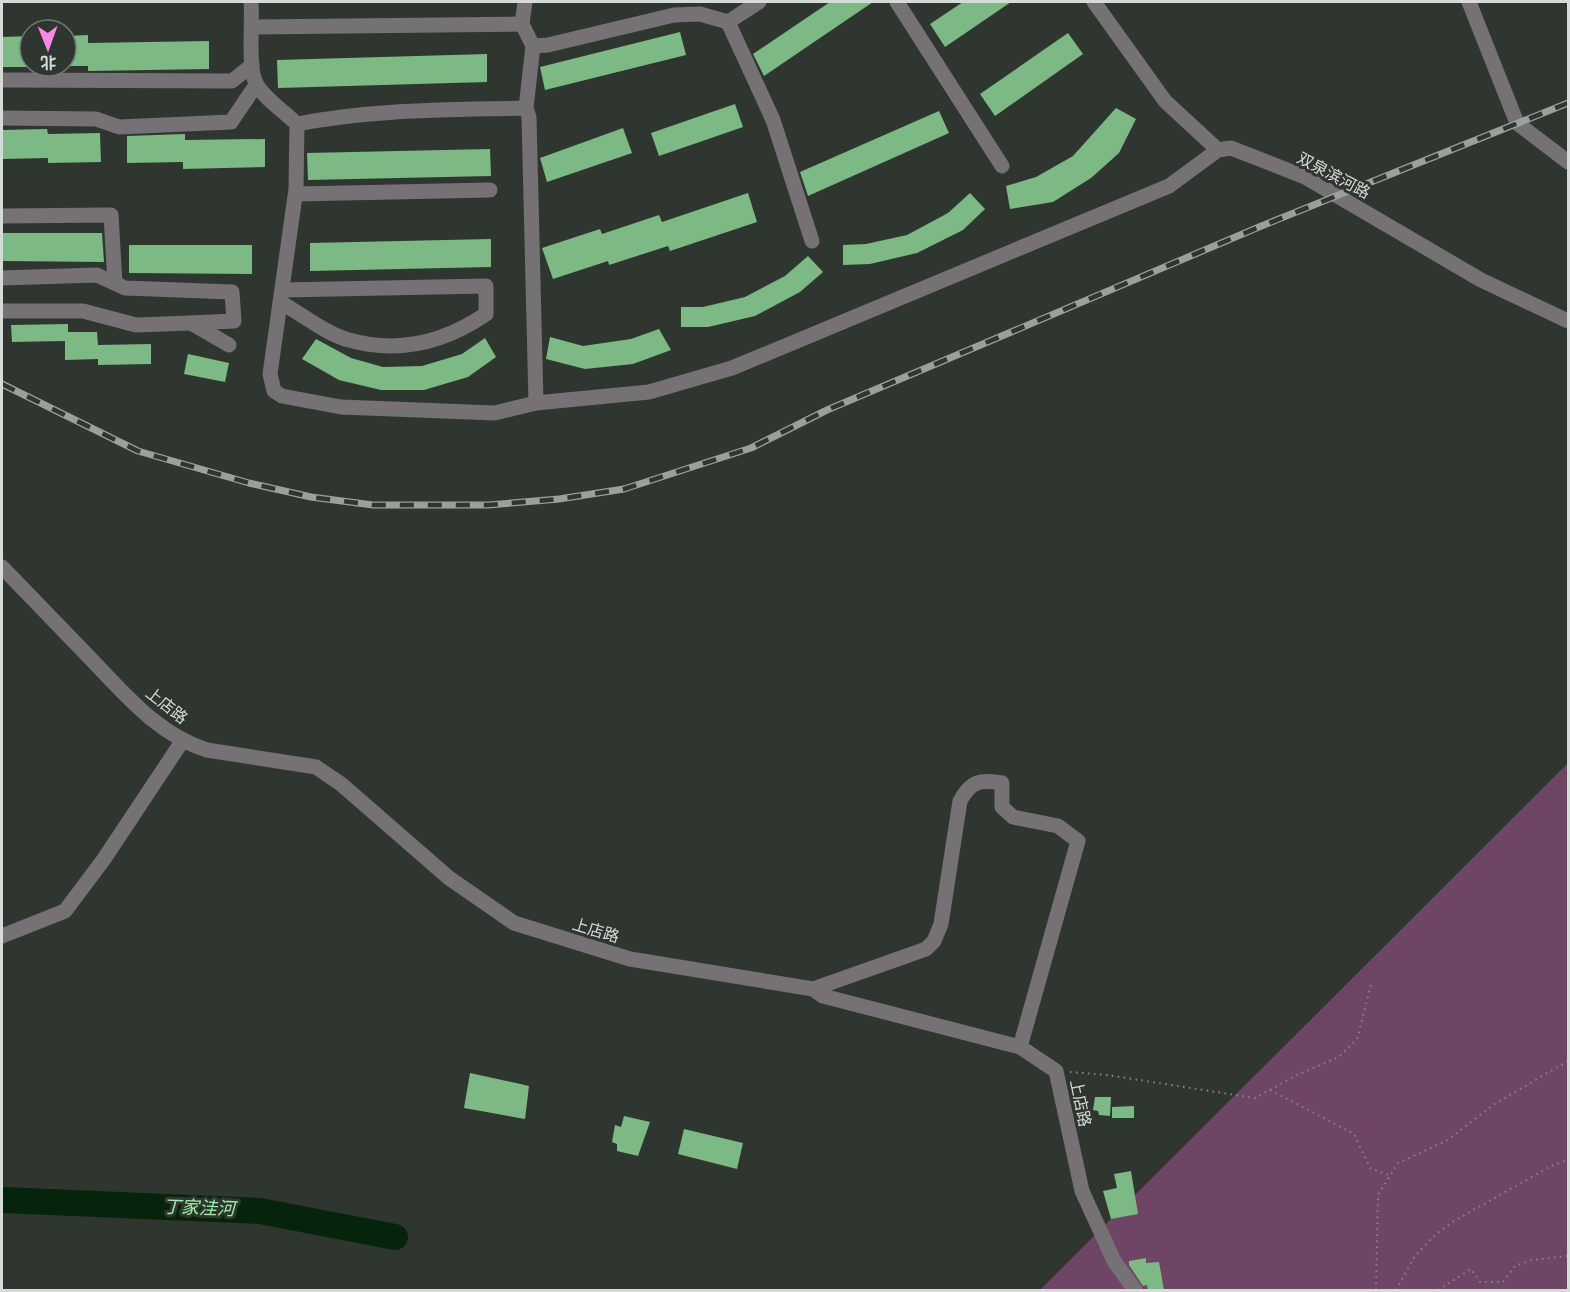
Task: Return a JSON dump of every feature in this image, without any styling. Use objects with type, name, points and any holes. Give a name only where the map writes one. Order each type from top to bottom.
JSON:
[{"type":"street","points":[[251,2],[252,65],[256,85],[297,124],[296,194],[270,374],[274,391],[282,396],[341,407],[495,413],[536,403],[649,392],[732,368],[1169,186],[1218,150],[1165,101],[1094,2]]},
{"type":"street","points":[[525,2],[522,24],[532,46],[526,108],[529,117],[536,403]]},
{"type":"street","points":[[532,46],[548,45],[674,15],[700,14],[728,22],[759,2]]},
{"type":"street","points":[[897,2],[1002,166]]},
{"type":"street","points":[[1469,2],[1518,123],[1569,162]]},
{"type":"street","points":[[728,22],[773,120],[812,241]]},
{"type":"street","points":[[253,27],[522,24]]},
{"type":"street","points":[[2,80],[232,81],[252,65]]},
{"type":"street","points":[[2,118],[96,119],[119,127],[231,122],[256,85]]},
{"type":"street","points":[[297,124],[334,117],[390,112],[526,108]]},
{"type":"street","name":"双泉滨河路","points":[[1218,150],[1231,148],[1305,177],[1481,280],[1569,321]]},
{"type":"street","points":[[296,194],[490,190]]},
{"type":"street","points":[[2,216],[111,215],[115,283]]},
{"type":"street","points":[[2,278],[97,275],[124,288],[232,292],[234,321],[136,325],[83,311],[2,311]]},
{"type":"street","points":[[486,286],[486,314],[461,331],[432,342],[397,347],[348,340],[281,296],[486,286]]},
{"type":"street","points":[[191,324],[229,345]]},
{"type":"street","name":"上店路","points":[[2,567],[138,707],[165,730],[207,750],[316,767],[341,784],[449,878],[514,923],[630,959],[813,989],[823,996],[1020,1047],[1056,1071],[1082,1191],[1113,1261],[1135,1290]]},
{"type":"street","points":[[2,936],[65,911],[104,859],[183,740]]},
{"type":"street","points":[[813,989],[926,949],[934,941],[941,924],[960,801],[969,785],[982,780],[1002,783],[1002,807],[1013,817],[1058,826],[1078,841],[1020,1047]]},
{"type":"path","points":[[1056,1071],[1107,1075],[1254,1098],[1339,1057],[1357,1039],[1372,981]]},
{"type":"path","points":[[1376,1290],[1378,1195],[1398,1162],[1446,1141],[1496,1103],[1569,1061]]},
{"type":"path","points":[[1270,1090],[1354,1134],[1370,1168],[1390,1175]]},
{"type":"path","points":[[1396,1290],[1415,1256],[1454,1221],[1551,1166],[1569,1160]]},
{"type":"path","points":[[1438,1290],[1471,1269],[1480,1282],[1503,1282],[1515,1266],[1532,1260],[1569,1256]]},
{"type":"shaded area","points":[[1568,763],[1568,1290],[1040,1290],[1111,1219]]},
{"type":"building","points":[[830,2],[873,2],[764,76],[753,54]]},
{"type":"building","points":[[963,2],[1011,2],[945,47],[930,24]]},
{"type":"building","points":[[680,32],[686,55],[545,90],[540,67]]},
{"type":"building","points":[[1068,33],[1083,54],[995,116],[980,94]]},
{"type":"building","points":[[78,35],[88,35],[88,43],[209,41],[209,69],[88,71],[88,66],[78,66]]},
{"type":"building","points":[[18,36],[18,67],[2,67],[2,37]]},
{"type":"building","points":[[487,54],[487,82],[278,88],[277,60]]},
{"type":"building","points":[[735,104],[743,127],[659,156],[651,133]]},
{"type":"building","points":[[1116,108],[1136,119],[1119,153],[1091,178],[1053,202],[1010,209],[1006,186],[1036,177],[1073,156]]},
{"type":"building","points":[[939,111],[949,133],[808,196],[800,172]]},
{"type":"building","points":[[623,128],[632,153],[547,182],[540,158]]},
{"type":"building","points":[[47,129],[48,134],[100,133],[101,162],[48,163],[48,158],[2,159],[2,130]]},
{"type":"building","points":[[185,134],[185,140],[265,139],[265,167],[183,169],[183,162],[127,163],[127,136]]},
{"type":"building","points":[[490,149],[491,176],[308,180],[307,153]]},
{"type":"building","points":[[748,193],[757,222],[670,251],[668,246],[609,265],[608,261],[553,279],[542,248],[600,229],[602,234],[659,215],[662,222]]},
{"type":"building","points":[[970,193],[985,209],[963,230],[917,253],[870,264],[843,265],[843,245],[866,244],[907,235],[948,213]]},
{"type":"building","points":[[2,233],[102,233],[104,262],[2,261]]},
{"type":"building","points":[[491,239],[491,267],[310,271],[310,243]]},
{"type":"building","points":[[129,245],[252,245],[252,274],[129,273]]},
{"type":"building","points":[[808,256],[823,272],[800,292],[755,316],[708,327],[681,327],[681,307],[703,307],[745,297],[785,276]]},
{"type":"building","points":[[68,324],[68,332],[97,332],[98,345],[151,344],[151,364],[98,365],[98,359],[65,360],[65,341],[12,342],[11,325]]},
{"type":"building","points":[[659,329],[671,350],[633,364],[585,369],[546,359],[550,337],[583,346],[631,339]]},
{"type":"building","points":[[485,338],[496,357],[468,377],[424,390],[381,390],[339,380],[302,359],[316,339],[351,358],[383,367],[422,366],[462,354]]},
{"type":"building","points":[[188,354],[229,363],[225,382],[184,374]]},
{"type":"building","points":[[470,1073],[529,1086],[525,1119],[464,1108]]},
{"type":"building","points":[[1095,1097],[1111,1097],[1110,1116],[1099,1115],[1098,1111],[1093,1110]]},
{"type":"building","points":[[1134,1106],[1134,1118],[1112,1118],[1112,1107]]},
{"type":"building","points":[[624,1116],[650,1122],[638,1156],[617,1151],[617,1144],[612,1142],[615,1125],[621,1127]]},
{"type":"building","points":[[684,1129],[743,1143],[737,1169],[678,1154]]},
{"type":"building","points":[[1131,1171],[1138,1214],[1111,1219],[1103,1191],[1117,1188],[1114,1174]]},
{"type":"building","points":[[1146,1258],[1146,1263],[1159,1262],[1164,1290],[1148,1290],[1147,1285],[1143,1286],[1129,1265],[1129,1261]]},
{"type":"waterway","name":"丁家洼河","points":[[2,1200],[260,1211],[395,1237]]},
{"type":"railway","points":[[2,384],[138,451],[249,483],[311,497],[373,505],[488,505],[559,499],[624,489],[751,448],[827,410],[1259,227],[1568,103]]}]
